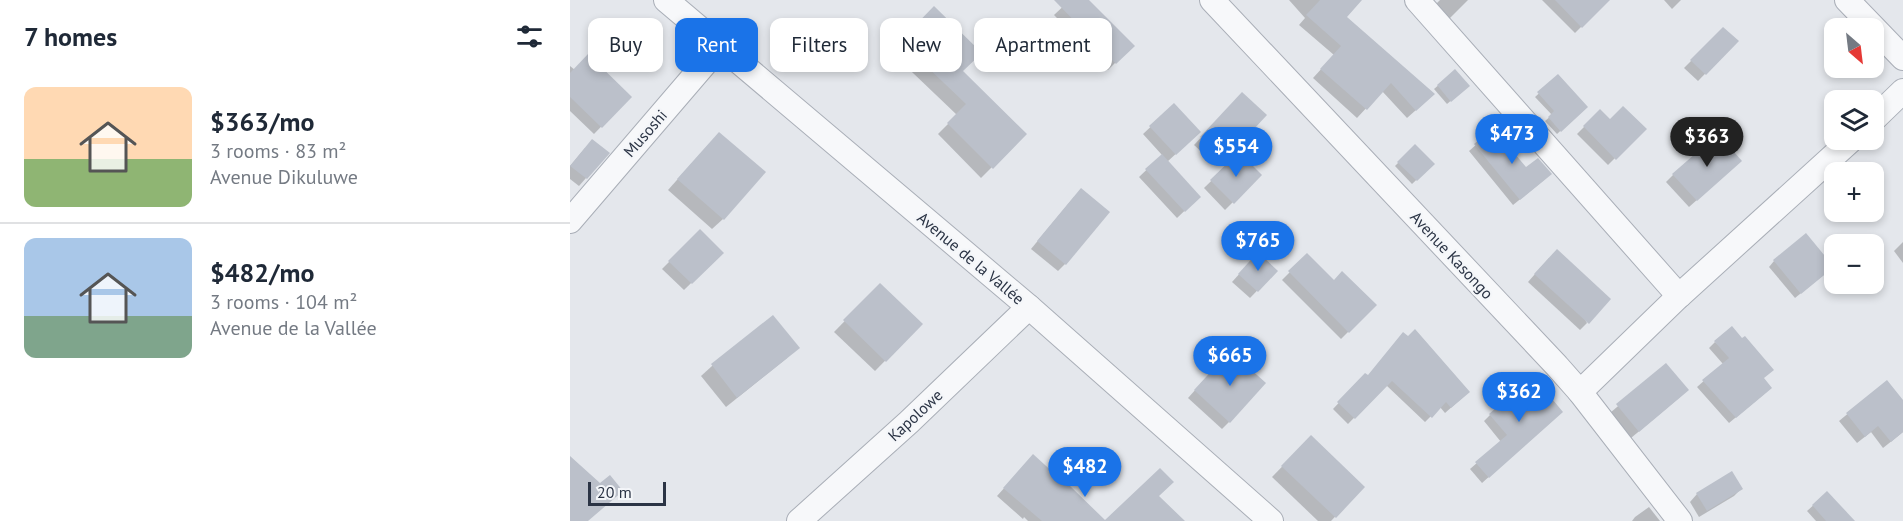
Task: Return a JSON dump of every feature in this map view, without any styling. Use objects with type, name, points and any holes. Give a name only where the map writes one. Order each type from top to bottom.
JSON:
[{"type":"street","name":"Avenue de la Vallée","points":[[666,0],[687,18]]},
{"type":"street","name":"Avenue Kasongo","points":[[1212,0],[1580,392],[1680,521]]},
{"type":"street","points":[[1417,0],[1679,296]]},
{"type":"street","points":[[1847,0],[1903,58]]},
{"type":"street","name":"Musoshi","points":[[570,221],[698,72]]},
{"type":"street","name":"Avenue de la Vallée","points":[[751,72],[1029,307],[1271,521]]},
{"type":"street","points":[[1884,109],[1903,92]]},
{"type":"street","points":[[1580,392],[1679,296],[1840,150]]},
{"type":"street","name":"Kapolowe","points":[[799,521],[909,422],[1029,307]]},
{"type":"building","points":[[1054,0],[1089,0],[1107,18],[1071,18]]},
{"type":"building","points":[[1320,0],[1362,0],[1347,17],[1435,94],[1416,111],[1391,83],[1367,110],[1320,69],[1341,46],[1306,15]]},
{"type":"building","points":[[1555,0],[1610,0],[1582,28]]},
{"type":"building","points":[[934,6],[946,18],[922,18]]},
{"type":"building","points":[[1112,23],[1135,46],[1116,64],[1112,60]]},
{"type":"building","points":[[1723,27],[1739,41],[1706,75],[1690,60]]},
{"type":"building","points":[[962,33],[974,45],[974,61],[963,71],[1027,134],[993,169],[947,123],[966,104],[932,72],[962,72]]},
{"type":"building","points":[[588,54],[588,72],[606,72],[632,97],[602,128],[570,97],[570,73]]},
{"type":"building","points":[[1455,69],[1470,86],[1451,102],[1437,85]]},
{"type":"building","points":[[1558,74],[1588,107],[1561,132],[1548,117],[1554,111],[1537,92]]},
{"type":"building","points":[[1242,92],[1267,115],[1225,160],[1200,137]]},
{"type":"building","points":[[1174,103],[1201,132],[1176,155],[1149,126]]},
{"type":"building","points":[[1623,106],[1647,129],[1616,160],[1583,126],[1600,109],[1610,119]]},
{"type":"building","points":[[1493,128],[1526,167],[1538,158],[1552,174],[1520,200],[1474,144]]},
{"type":"building","points":[[719,132],[766,172],[724,220],[677,179]]},
{"type":"building","points":[[1718,134],[1742,161],[1697,201],[1672,174]]},
{"type":"building","points":[[592,139],[610,153],[587,179],[570,166]]},
{"type":"building","points":[[1415,144],[1435,164],[1417,181],[1397,162]]},
{"type":"building","points":[[1239,152],[1262,175],[1234,204],[1210,180]]},
{"type":"building","points":[[1162,154],[1201,197],[1185,212],[1145,169]]},
{"type":"building","points":[[1081,188],[1110,212],[1066,265],[1037,241]]},
{"type":"building","points":[[700,229],[724,253],[692,284],[668,261]]},
{"type":"building","points":[[1806,233],[1824,255],[1824,275],[1801,294],[1773,260]]},
{"type":"building","points":[[1557,249],[1611,299],[1589,324],[1534,274]]},
{"type":"building","points":[[1258,252],[1278,271],[1258,292],[1238,274]]},
{"type":"building","points":[[1307,253],[1334,280],[1342,271],[1377,305],[1349,333],[1288,271]]},
{"type":"building","points":[[880,283],[923,324],[886,362],[843,320]]},
{"type":"building","points":[[773,315],[800,348],[737,398],[711,364]]},
{"type":"building","points":[[1732,326],[1742,338],[1745,336],[1774,370],[1764,378],[1772,388],[1736,418],[1702,380],[1729,358],[1714,341]]},
{"type":"building","points":[[1415,329],[1470,392],[1451,408],[1446,402],[1432,418],[1392,381],[1355,419],[1337,402],[1365,373],[1368,375],[1403,332],[1408,336]]},
{"type":"building","points":[[1230,351],[1266,383],[1230,423],[1194,390]]},
{"type":"building","points":[[1666,363],[1689,390],[1639,432],[1616,404]]},
{"type":"building","points":[[1533,376],[1563,412],[1489,478],[1475,462],[1507,435],[1489,414]]},
{"type":"building","points":[[1887,380],[1903,400],[1903,432],[1891,442],[1878,426],[1865,437],[1846,413]]},
{"type":"building","points":[[1311,435],[1365,487],[1336,518],[1281,466]]},
{"type":"building","points":[[1033,454],[1105,520],[1160,468],[1174,482],[1159,496],[1185,521],[1042,521],[1003,488]]},
{"type":"building","points":[[570,456],[600,483],[610,475],[623,491],[588,521],[570,521]]},
{"type":"building","points":[[1732,471],[1743,489],[1707,511],[1696,493]]},
{"type":"building","points":[[1827,491],[1855,521],[1826,521],[1812,505]]}]
